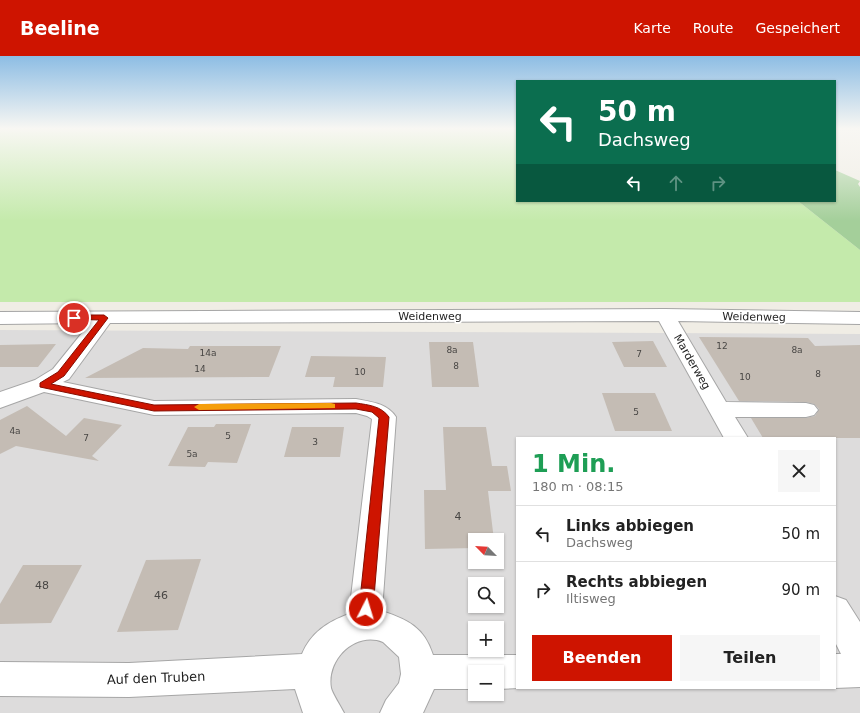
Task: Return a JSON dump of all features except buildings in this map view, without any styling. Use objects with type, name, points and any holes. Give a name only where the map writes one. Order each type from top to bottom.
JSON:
[{"type":"street","name":"Weidenweg","points":[[0,318],[665,315],[860,318]]},
{"type":"street","name":"Marderweg","points":[[665,315],[735,437]]},
{"type":"street","points":[[6,395],[43,385],[61,374],[104,318]]},
{"type":"street","points":[[43,385],[154,408],[356,406],[375,410],[384,417],[364,624]]},
{"type":"street","points":[[719,409],[806,410]]},
{"type":"street","points":[[836,612],[860,654]]},
{"type":"street","points":[[325,713],[313,694],[313,671],[319,654],[331,639],[347,629],[364,624],[385,626],[402,636],[415,652],[419,672],[416,690],[406,707],[398,713]]},
{"type":"street","points":[[836,670],[860,670]]},
{"type":"street","name":"Auf den Truben","points":[[0,679],[130,680],[313,671]]},
{"type":"street","points":[[419,672],[516,672]]},
{"type":"shaded area","points":[[0,330],[860,334],[860,713],[0,713]]},
{"type":"green space","points":[[0,160],[516,160],[516,202],[799,202],[860,250],[860,302],[0,302]]},
{"type":"green space","points":[[836,170],[860,181],[858,184],[860,187],[860,250],[799,202],[836,202]]},
{"type":"slow traffic","points":[[199,407],[331,406]]},
{"type":"route","points":[[74,318],[104,318],[61,374],[43,385],[154,408],[356,406],[375,410],[384,417],[366,609]]}]
